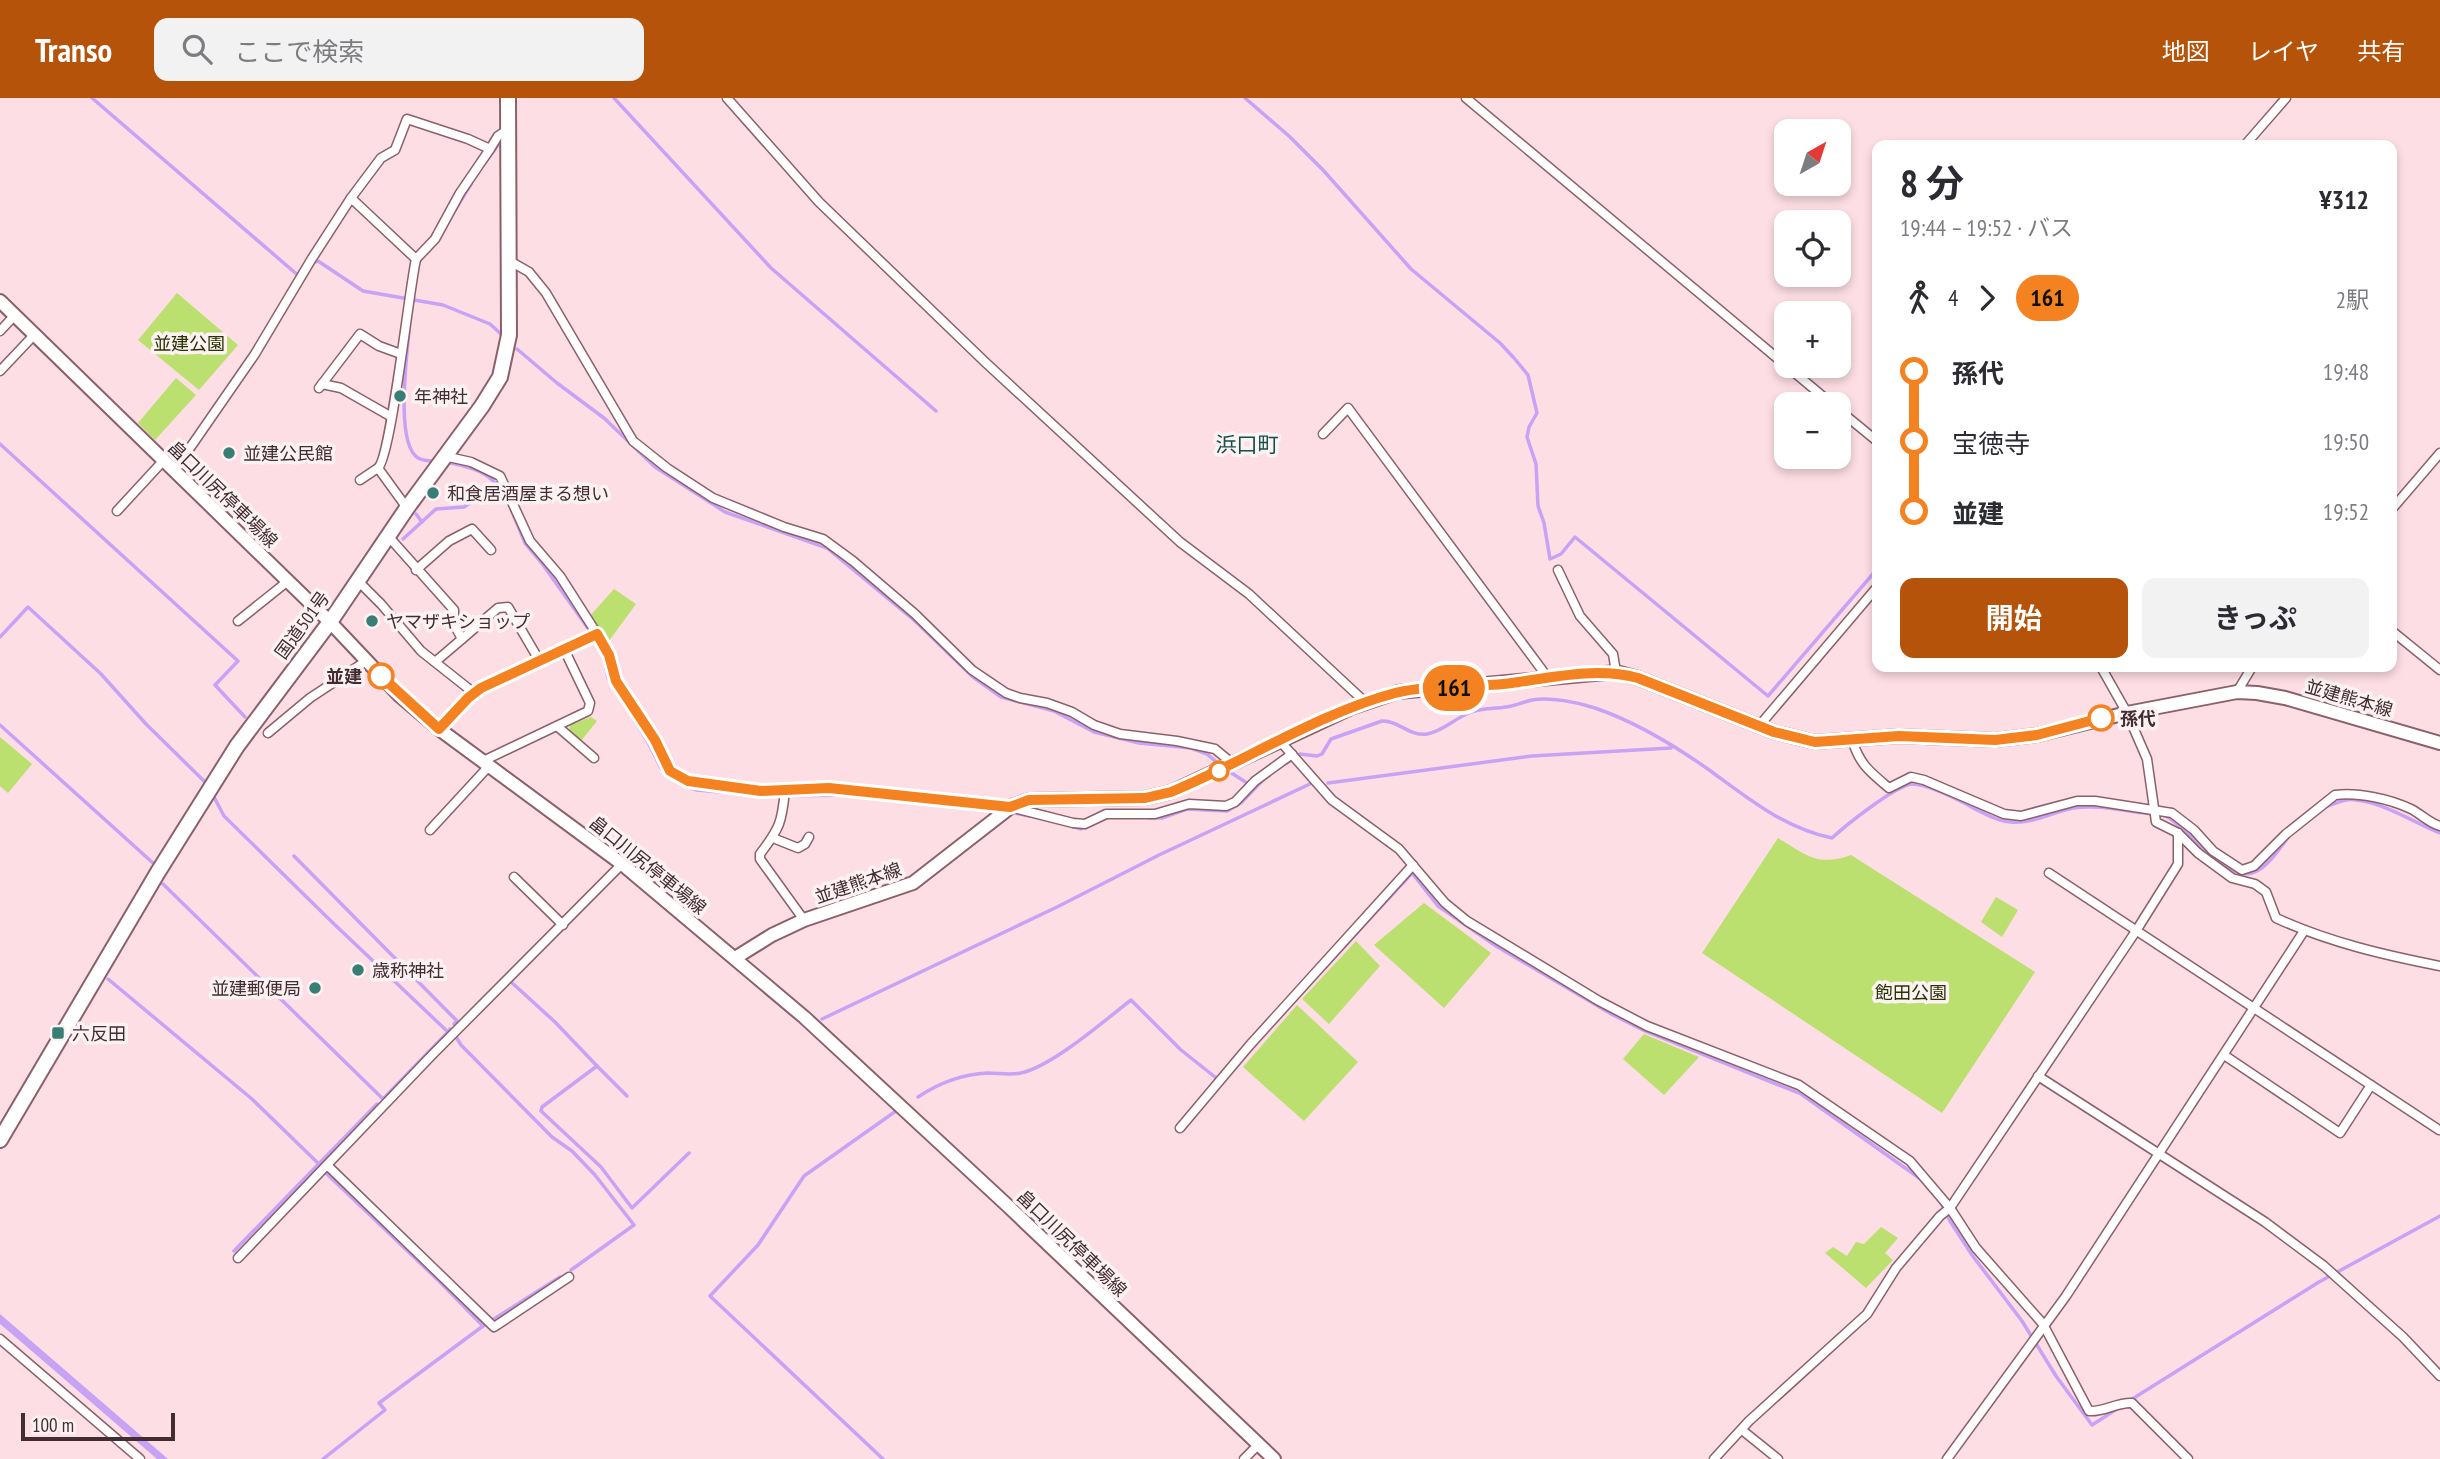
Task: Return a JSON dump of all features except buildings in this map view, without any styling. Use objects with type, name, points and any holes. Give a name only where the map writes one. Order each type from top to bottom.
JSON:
[{"type":"highway","name":"国道501号","points":[[0,1140],[225,764],[256,718],[330,622],[500,377],[509,335],[508,98]]},
{"type":"main road","name":"畠口川尻停車場線","points":[[0,300],[330,622],[400,696],[439,729],[622,864],[853,1061],[1274,1459]]},
{"type":"main road","name":"並建熊本線","points":[[735,958],[772,935],[804,920],[914,883],[1010,807],[1029,800],[1145,798],[1171,792],[1365,702],[1398,692],[1616,672],[1638,678],[1759,726],[1815,742],[1921,736],[1995,740],[2037,735],[2127,713],[2238,692],[2257,692],[2440,743]]},
{"type":"street","points":[[727,98],[819,202],[985,362],[1180,542],[1249,594],[1365,702]]},
{"type":"street","points":[[1466,98],[1818,392]]},
{"type":"street","points":[[2249,140],[2286,98]]},
{"type":"street","points":[[174,471],[255,354],[351,198],[381,158],[395,150],[407,119],[490,149]]},
{"type":"street","points":[[360,480],[382,464],[387,446],[416,259],[435,239],[460,193],[498,136],[507,130]]},
{"type":"street","points":[[351,198],[416,259]]},
{"type":"street","points":[[508,260],[529,272],[546,293],[632,441],[667,468],[713,498],[823,540],[853,561],[915,614],[972,670],[1006,693],[1047,703],[1120,734],[1215,749],[1233,764]]},
{"type":"street","points":[[0,331],[15,315]]},
{"type":"street","points":[[0,371],[35,334]]},
{"type":"street","points":[[390,416],[341,388],[321,386],[360,334],[379,346],[401,354]]},
{"type":"street","points":[[1323,434],[1348,408],[1548,678]]},
{"type":"street","points":[[1851,420],[1872,437]]},
{"type":"street","points":[[2397,503],[2440,453]]},
{"type":"street","points":[[444,456],[471,462],[500,476],[530,541],[560,576],[593,635],[609,655],[616,681],[655,740],[670,771],[688,781],[761,791],[829,788],[1010,807],[1073,824],[1085,824],[1106,814],[1154,814],[1189,804],[1226,806],[1235,802],[1255,781],[1292,755]]},
{"type":"street","points":[[117,512],[164,460]]},
{"type":"street","points":[[378,468],[407,508]]},
{"type":"street","points":[[416,570],[449,541],[472,529],[491,550]]},
{"type":"street","points":[[388,536],[454,610],[454,624],[462,639]]},
{"type":"street","points":[[1558,570],[1580,616],[1613,654],[1616,672]]},
{"type":"street","points":[[358,580],[421,651],[474,693]]},
{"type":"street","points":[[238,621],[288,581]]},
{"type":"street","points":[[1759,726],[1872,593]]},
{"type":"street","points":[[435,662],[498,608],[508,607],[539,660]]},
{"type":"street","points":[[439,729],[474,693],[593,635]]},
{"type":"street","points":[[2397,635],[2440,670]]},
{"type":"street","points":[[430,830],[486,764],[588,711],[590,703],[564,649]]},
{"type":"street","points":[[268,733],[310,698],[366,661]]},
{"type":"street","points":[[2104,672],[2127,713],[2147,759],[2156,822],[2178,833],[2198,853],[2232,878],[2255,884],[2266,892],[2276,918],[2304,931],[2379,954],[2440,966]]},
{"type":"street","points":[[2238,692],[2249,672]]},
{"type":"street","points":[[557,726],[594,758]]},
{"type":"street","points":[[1852,739],[1857,756],[1864,766],[1889,788],[1911,778],[1924,780],[2004,814],[2021,816],[2077,802],[2172,813],[2194,830],[2213,851],[2242,870],[2255,866],[2286,834],[2335,795],[2391,801],[2440,826]]},
{"type":"street","points":[[1280,741],[1332,800],[1399,849],[1445,903],[1466,921],[1599,1001],[1647,1026],[1798,1085],[1910,1161],[1950,1208],[1976,1248],[2043,1324],[2089,1411],[2101,1412],[2123,1402],[2132,1402],[2188,1459]]},
{"type":"street","points":[[785,790],[782,820],[773,838],[760,854],[760,859],[804,920]]},
{"type":"street","points":[[1714,1459],[1749,1421],[1867,1314],[1896,1268],[1950,1208],[2178,864],[2178,833]]},
{"type":"street","points":[[773,838],[798,848],[805,844],[808,837]]},
{"type":"street","points":[[239,1258],[432,1055],[622,864]]},
{"type":"street","points":[[1180,1128],[1249,1046],[1413,865]]},
{"type":"street","points":[[2049,873],[2439,1130]]},
{"type":"street","points":[[514,877],[562,925]]},
{"type":"street","points":[[1947,1459],[2066,1296],[2304,931]]},
{"type":"street","points":[[2224,1055],[2340,1133],[2371,1085]]},
{"type":"street","points":[[2038,1076],[2265,1222],[2324,1266],[2403,1337],[2440,1376]]},
{"type":"street","points":[[327,1165],[494,1327],[569,1277]]},
{"type":"street","points":[[0,1339],[140,1459]]},
{"type":"street","points":[[1742,1430],[1778,1459]]},
{"type":"street","points":[[1244,1459],[1258,1444]]},
{"type":"green space","name":"並建公園","points":[[177,293],[238,345],[199,390],[138,340]]},
{"type":"green space","points":[[176,378],[196,395],[155,440],[138,423]]},
{"type":"green space","points":[[614,589],[636,604],[606,645],[589,617]]},
{"type":"green space","points":[[591,717],[597,721],[581,741],[569,731],[570,725]]},
{"type":"green space","points":[[0,737],[32,764],[8,793],[0,786]]},
{"type":"green space","name":"飽田公園","points":[[1778,838],[1805,854],[1821,859],[1830,860],[1851,855],[2035,972],[1942,1113],[1702,953]]},
{"type":"green space","points":[[1996,897],[2018,910],[2002,937],[1981,922]]},
{"type":"green space","points":[[1424,903],[1491,953],[1444,1008],[1374,945]]},
{"type":"green space","points":[[1356,941],[1380,966],[1329,1024],[1302,999]]},
{"type":"green space","points":[[1297,1005],[1358,1062],[1304,1121],[1243,1067]]},
{"type":"green space","points":[[1644,1034],[1699,1057],[1664,1095],[1623,1059]]},
{"type":"green space","points":[[1881,1227],[1898,1238],[1885,1253],[1893,1260],[1866,1288],[1825,1253],[1833,1247],[1847,1256],[1856,1242],[1864,1244]]},
{"type":"shaded area","points":[[0,1314],[168,1459],[157,1459],[0,1324]]},
{"type":"waterway","points":[[92,98],[300,277]]},
{"type":"waterway","points":[[614,98],[771,268],[936,411]]},
{"type":"waterway","points":[[1245,98],[1323,170],[1411,269],[1500,343],[1528,375],[1537,413],[1527,437],[1536,464],[1538,506],[1550,559],[1561,554],[1575,537],[1768,696],[1872,575]]},
{"type":"waterway","points":[[487,160],[498,145]]},
{"type":"waterway","points":[[455,210],[471,184]]},
{"type":"waterway","points":[[313,263],[318,261],[363,291],[443,305],[490,324],[501,334]]},
{"type":"waterway","points":[[409,331],[404,398],[407,436],[411,450],[418,458],[434,461]]},
{"type":"waterway","points":[[517,349],[604,418],[655,467],[725,512],[827,548],[915,621],[973,677],[1001,697],[1054,711],[1094,732],[1139,743],[1191,748],[1207,754],[1221,766]]},
{"type":"waterway","points":[[0,444],[238,661],[215,685],[245,717]]},
{"type":"waterway","points":[[446,462],[465,466],[487,476],[505,496]]},
{"type":"waterway","points":[[403,539],[436,509],[464,507],[497,484]]},
{"type":"waterway","points":[[511,509],[525,543],[590,631],[604,658],[608,678],[661,768],[683,785],[697,790],[771,796],[856,795]]},
{"type":"waterway","points":[[416,514],[422,522]]},
{"type":"waterway","points":[[0,637],[28,607],[101,674],[146,724],[206,783]]},
{"type":"waterway","points":[[1287,763],[1300,754],[1322,754],[1331,739],[1382,721],[1415,733],[1427,734],[1473,711],[1547,699],[1588,706],[1626,720],[1685,753],[1769,812],[1799,827],[1832,838],[1882,799],[1911,784],[1937,790],[1992,817],[2011,822],[2027,821],[2083,807],[2153,814]]},
{"type":"waterway","points":[[0,725],[153,863]]},
{"type":"waterway","points":[[1328,783],[1532,756],[1671,748]]},
{"type":"waterway","points":[[1227,770],[1250,785]]},
{"type":"waterway","points":[[1149,818],[1162,818],[1187,809],[1227,811],[1241,803],[1264,779]]},
{"type":"waterway","points":[[822,1019],[1312,783]]},
{"type":"waterway","points":[[214,797],[224,816],[448,1032],[450,1029],[453,1033]]},
{"type":"waterway","points":[[2323,808],[2348,800],[2367,802],[2440,833]]},
{"type":"waterway","points":[[923,802],[999,811]]},
{"type":"waterway","points":[[1010,812],[1030,816]]},
{"type":"waterway","points":[[2164,815],[2209,854],[2234,871],[2246,874],[2257,871],[2266,864],[2290,835]]},
{"type":"waterway","points":[[1071,826],[1081,829],[1109,817]]},
{"type":"waterway","points":[[294,856],[457,1021],[454,1024]]},
{"type":"waterway","points":[[1319,974],[1412,873],[1438,906],[1496,946],[1645,1031],[1801,1094],[1922,1180]]},
{"type":"waterway","points":[[163,884],[383,1099],[448,1032]]},
{"type":"waterway","points":[[108,979],[252,1099],[322,1167]]},
{"type":"waterway","points":[[510,981],[555,1022],[597,1066],[542,1107],[541,1111],[601,1167],[632,1208],[689,1153]]},
{"type":"waterway","points":[[918,1097],[934,1087],[960,1077],[988,1073],[1016,1074],[1038,1067],[1080,1040],[1131,1000],[1181,1050],[1220,1081]]},
{"type":"waterway","points":[[455,1035],[461,1045],[552,1137],[572,1151],[595,1175],[634,1225],[571,1270]]},
{"type":"waterway","points":[[597,1066],[627,1096]]},
{"type":"waterway","points":[[234,1251],[377,1104]]},
{"type":"waterway","points":[[883,1459],[710,1296],[758,1245],[804,1176],[896,1111]]},
{"type":"waterway","points":[[327,1174],[483,1326]]},
{"type":"waterway","points":[[1927,1186],[1940,1201],[1972,1255],[2022,1321],[2056,1376],[2092,1425],[2120,1407]]},
{"type":"waterway","points":[[2129,1401],[2319,1282],[2440,1216]]},
{"type":"waterway","points":[[323,1459],[385,1410],[379,1403],[483,1326],[560,1277]]},
{"type":"bus line","name":"161","points":[[381,676],[439,729],[481,688],[597,634],[609,655],[616,681],[655,740],[670,771],[688,781],[761,791],[829,788],[1010,807],[1029,800],[1145,798],[1171,792],[1351,708],[1398,692],[1505,684],[1591,673],[1616,672],[1638,678],[1774,732],[1815,742],[1899,736],[1995,740],[2037,735],[2101,718]]},
{"type":"place","name":"年神社","points":[[400,396]]},
{"type":"place","name":"並建公民館","points":[[229,453]]},
{"type":"place","name":"和食居酒屋まる想い","points":[[433,493]]},
{"type":"place","name":"ヤマザキショップ","points":[[372,621]]},
{"type":"place","name":"並建","points":[[381,676]]},
{"type":"place","name":"孫代","points":[[2101,718]]},
{"type":"place","name":"歳称神社","points":[[358,970]]},
{"type":"place","name":"並建郵便局","points":[[315,988]]},
{"type":"place","name":"六反田","points":[[58,1033]]},
{"type":"district","name":"浜口町","points":[[1247,444]]}]
